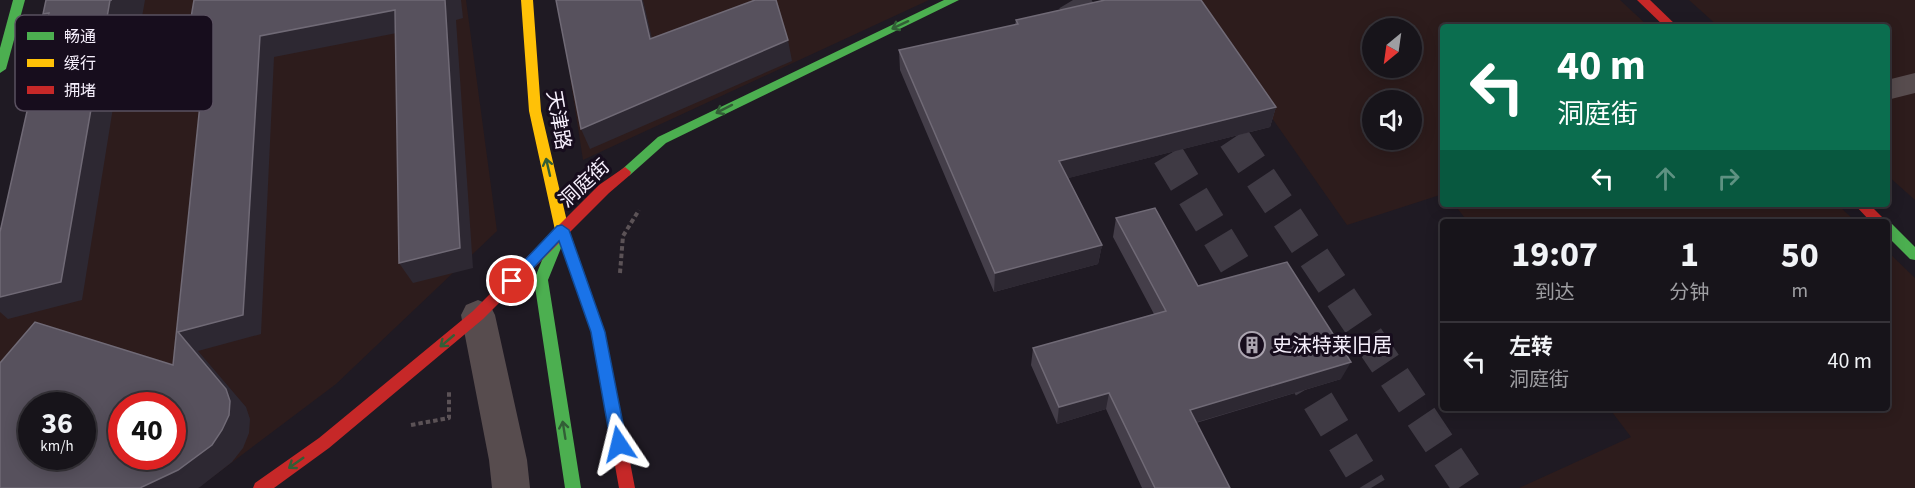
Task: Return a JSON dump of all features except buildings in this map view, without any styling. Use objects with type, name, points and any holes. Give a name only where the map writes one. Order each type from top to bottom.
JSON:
[{"type":"street","points":[[0,69],[19,0]]},
{"type":"street","name":"天津路","points":[[527,0],[535,111],[562,230],[598,332],[627,488]]},
{"type":"street","name":"洞庭街","points":[[261,488],[324,443],[478,315],[604,189],[662,140],[952,0]]},
{"type":"street","points":[[1643,0],[1669,24]]},
{"type":"street","points":[[1890,89],[1915,83]]},
{"type":"street","points":[[1864,207],[1877,219]]},
{"type":"street","points":[[562,230],[541,280],[573,488]]},
{"type":"street","points":[[1890,231],[1915,255]]},
{"type":"street","points":[[478,315],[508,460],[511,488]]},
{"type":"shaded area","points":[[50,0],[466,0],[497,231],[336,384],[198,488],[0,488],[0,244],[27,111],[213,111],[213,15],[47,15]]},
{"type":"shaded area","points":[[558,0],[929,0],[583,160]]},
{"type":"shaded area","points":[[1189,0],[1620,0],[1646,24],[1440,24],[1440,195],[1347,225]]},
{"type":"shaded area","points":[[1689,0],[1915,0],[1915,200],[1890,178],[1890,24],[1716,24]]},
{"type":"shaded area","points":[[1456,207],[1840,207],[1853,219],[1466,219]]},
{"type":"shaded area","points":[[1890,254],[1915,278],[1915,488],[1519,488],[1631,437],[1611,411],[1890,411]]},
{"type":"tunnel","points":[[1073,0],[1100,45]]},
{"type":"tunnel","points":[[1207,98],[1469,488]]},
{"type":"tunnel","points":[[1143,114],[1371,488]]},
{"type":"traffic: fast","points":[[0,69],[19,0]]},
{"type":"traffic: fast","points":[[625,172],[662,140],[953,0]]},
{"type":"traffic: fast","points":[[1890,231],[1915,255]]},
{"type":"traffic: fast","points":[[556,243],[541,280],[573,488]]},
{"type":"traffic: slow","points":[[527,0],[535,111],[562,230],[577,272]]},
{"type":"traffic: jam","points":[[1643,0],[1669,24]]},
{"type":"traffic: jam","points":[[261,488],[324,443],[478,315],[604,189],[625,172]]},
{"type":"traffic: jam","points":[[1864,207],[1877,219]]},
{"type":"traffic: jam","points":[[577,272],[598,332],[627,488]]},
{"type":"place","name":"史沫特莱旧居","points":[[1252,345]]},
{"type":"route","points":[[512,281],[562,230],[598,332],[619,444]]}]
